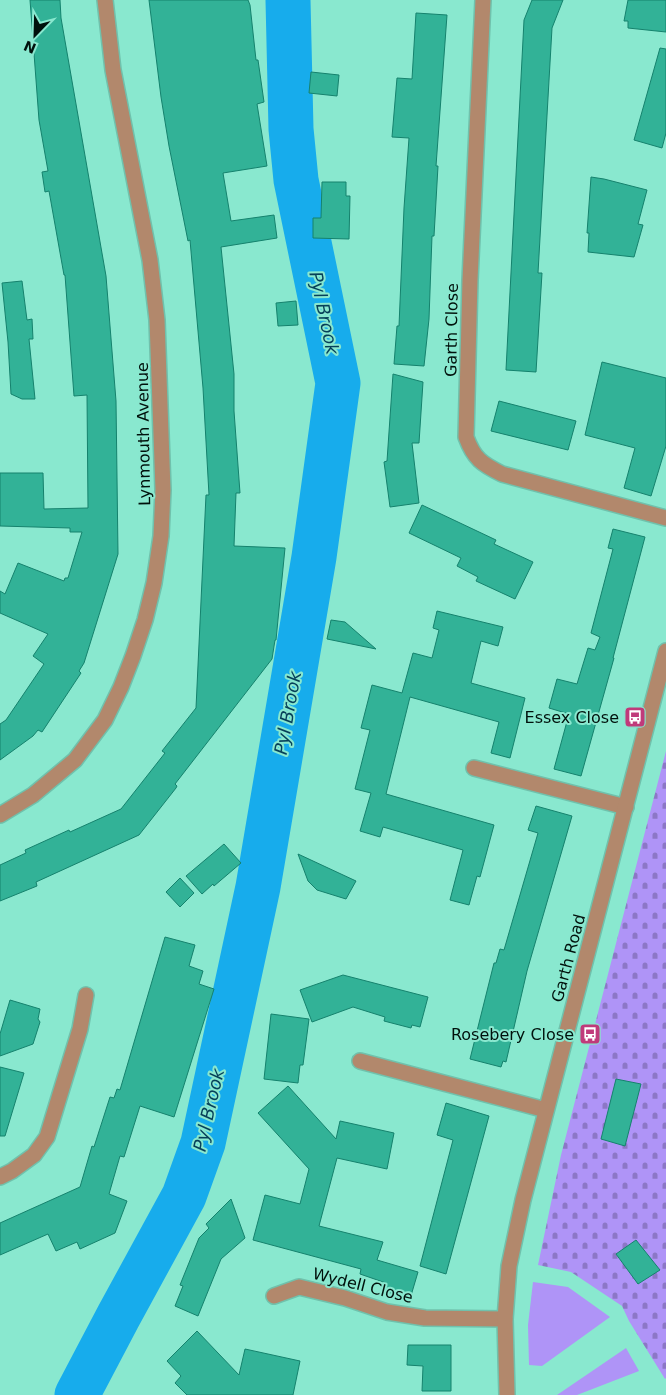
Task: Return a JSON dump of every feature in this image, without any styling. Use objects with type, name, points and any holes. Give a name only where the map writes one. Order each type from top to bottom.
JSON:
[{"type":"street","name":"Lynmouth Avenue","points":[[0,815],[33,795],[75,760],[104,720],[124,679],[145,620],[154,583],[161,536],[163,490],[157,320],[150,260],[113,70],[104,0]]},
{"type":"street","name":"Garth Close","points":[[483,0],[470,280],[466,437],[468,444],[471,451],[482,463],[502,474],[666,518]]},
{"type":"street","name":"Garth Road","points":[[506,1395],[505,1319],[509,1266],[523,1200],[666,652]]},
{"type":"street","points":[[474,768],[626,807]]},
{"type":"street","points":[[0,1177],[12,1172],[34,1155],[48,1137],[80,1029],[86,995]]},
{"type":"street","points":[[360,1060],[546,1110]]},
{"type":"street","name":"Wydell Close","points":[[274,1296],[299,1287],[345,1298],[387,1312],[425,1318],[505,1319]]},
{"type":"green space","points":[[666,751],[665,1379],[629,1321],[622,1306],[571,1272],[538,1265],[561,1155]]},
{"type":"green space","points":[[533,1282],[568,1287],[610,1317],[542,1366],[529,1365],[528,1325]]},
{"type":"green space","points":[[626,1348],[639,1371],[577,1395],[557,1395]]},
{"type":"building","points":[[30,0],[60,0],[61,18],[106,276],[116,401],[118,554],[84,663],[79,671],[81,673],[42,732],[38,730],[33,736],[0,760],[0,724],[6,720],[44,664],[33,656],[48,634],[0,613],[0,591],[5,594],[18,563],[64,581],[65,578],[68,578],[82,532],[70,532],[70,528],[0,526],[0,473],[43,473],[44,509],[88,508],[87,395],[74,396],[65,275],[49,191],[45,192],[42,172],[48,171],[39,120]]},
{"type":"building","points":[[149,0],[248,0],[250,5],[256,60],[258,60],[264,102],[257,104],[267,166],[223,173],[231,221],[274,215],[277,238],[221,247],[234,374],[234,411],[240,493],[236,493],[234,546],[285,548],[276,640],[272,659],[175,784],[176,788],[139,835],[36,882],[37,886],[0,901],[0,865],[26,853],[25,850],[121,809],[165,753],[162,751],[196,708],[206,495],[209,495],[203,388],[190,240],[188,241],[169,146]]},
{"type":"building","points":[[532,0],[563,0],[552,28],[538,273],[542,273],[536,372],[506,370],[524,20]]},
{"type":"building","points":[[628,0],[666,0],[666,32],[628,28],[628,21],[624,21]]},
{"type":"building","points":[[416,13],[447,15],[436,166],[438,166],[434,236],[432,236],[429,319],[424,366],[394,364],[397,326],[399,326],[409,138],[392,137],[397,78],[412,79]]},
{"type":"building","points":[[660,48],[666,49],[666,133],[662,148],[634,140]]},
{"type":"building","points":[[311,72],[339,75],[337,96],[309,93]]},
{"type":"building","points":[[591,177],[647,190],[638,224],[643,225],[634,257],[588,252],[589,233],[587,233]]},
{"type":"building","points":[[322,182],[346,182],[346,196],[350,196],[349,239],[313,238],[313,218],[321,218]]},
{"type":"building","points":[[22,281],[27,320],[32,319],[33,339],[29,339],[35,399],[22,399],[11,394],[2,283]]},
{"type":"building","points":[[296,301],[298,325],[278,326],[276,303]]},
{"type":"building","points":[[602,362],[666,378],[666,446],[651,496],[624,488],[635,448],[585,435]]},
{"type":"building","points":[[393,374],[423,382],[419,443],[412,443],[419,503],[390,507],[384,462],[387,461]]},
{"type":"building","points":[[499,401],[576,421],[568,450],[491,431]]},
{"type":"building","points":[[422,505],[496,540],[494,544],[533,562],[515,599],[476,581],[478,577],[457,566],[461,558],[409,533]]},
{"type":"building","points":[[613,529],[645,537],[581,776],[554,769],[569,714],[549,708],[557,679],[577,684],[588,648],[595,650],[600,637],[591,633],[613,549],[608,548]]},
{"type":"building","points":[[437,611],[503,627],[498,646],[481,641],[471,683],[525,698],[510,758],[491,753],[499,722],[410,697],[386,794],[494,825],[480,877],[477,876],[469,905],[450,900],[463,850],[383,827],[380,837],[360,831],[371,793],[355,789],[370,730],[361,728],[372,685],[402,693],[413,653],[432,658],[439,630],[433,628]]},
{"type":"building","points":[[331,620],[345,622],[376,649],[327,639]]},
{"type":"building","points":[[536,806],[572,816],[527,971],[506,1062],[503,1061],[501,1067],[470,1059],[494,963],[496,963],[500,949],[504,950],[538,833],[528,830]]},
{"type":"building","points":[[224,844],[241,863],[202,894],[186,876]]},
{"type":"building","points":[[298,854],[356,881],[346,899],[317,890],[308,881]]},
{"type":"building","points":[[180,878],[194,893],[180,907],[166,892]]},
{"type":"building","points":[[165,937],[195,945],[189,966],[203,971],[199,984],[214,989],[174,1117],[140,1106],[124,1157],[120,1156],[109,1194],[127,1201],[115,1233],[80,1249],[77,1242],[56,1251],[48,1234],[0,1255],[0,1223],[80,1187],[92,1146],[94,1147],[110,1097],[114,1098],[117,1089],[120,1090]]},
{"type":"building","points":[[343,975],[428,997],[420,1027],[412,1025],[411,1028],[384,1021],[385,1017],[353,1007],[312,1022],[300,990]]},
{"type":"building","points":[[10,1000],[40,1009],[38,1019],[40,1022],[33,1044],[0,1056],[0,1034]]},
{"type":"building","points":[[271,1014],[309,1019],[303,1065],[300,1065],[298,1083],[264,1079]]},
{"type":"building","points":[[0,1067],[24,1073],[5,1136],[0,1136]]},
{"type":"building","points":[[616,1079],[641,1084],[625,1146],[601,1139]]},
{"type":"building","points":[[288,1086],[336,1139],[340,1121],[394,1133],[387,1169],[337,1158],[319,1226],[383,1242],[377,1260],[418,1272],[410,1299],[384,1291],[386,1283],[360,1274],[361,1269],[253,1240],[265,1195],[300,1204],[309,1169],[258,1113]]},
{"type":"building","points":[[446,1103],[489,1116],[446,1274],[420,1266],[453,1140],[437,1135]]},
{"type":"building","points":[[231,1199],[245,1238],[221,1259],[198,1316],[175,1306],[183,1286],[180,1285],[199,1238],[209,1228],[206,1224]]},
{"type":"building","points":[[636,1240],[660,1270],[638,1284],[616,1254]]},
{"type":"building","points":[[197,1331],[239,1375],[245,1349],[300,1361],[293,1395],[187,1395],[175,1383],[181,1376],[167,1361]]},
{"type":"building","points":[[408,1345],[451,1345],[451,1391],[422,1391],[423,1366],[407,1365]]},
{"type":"waterway","name":"Pyl Brook","points":[[77,1395],[184,1196],[203,1143],[258,887],[314,557],[338,383],[296,180],[291,129],[288,0]]},
{"type":"place","name":"Essex Close","points":[[635,717]]},
{"type":"place","name":"Rosebery Close","points":[[590,1034]]}]
